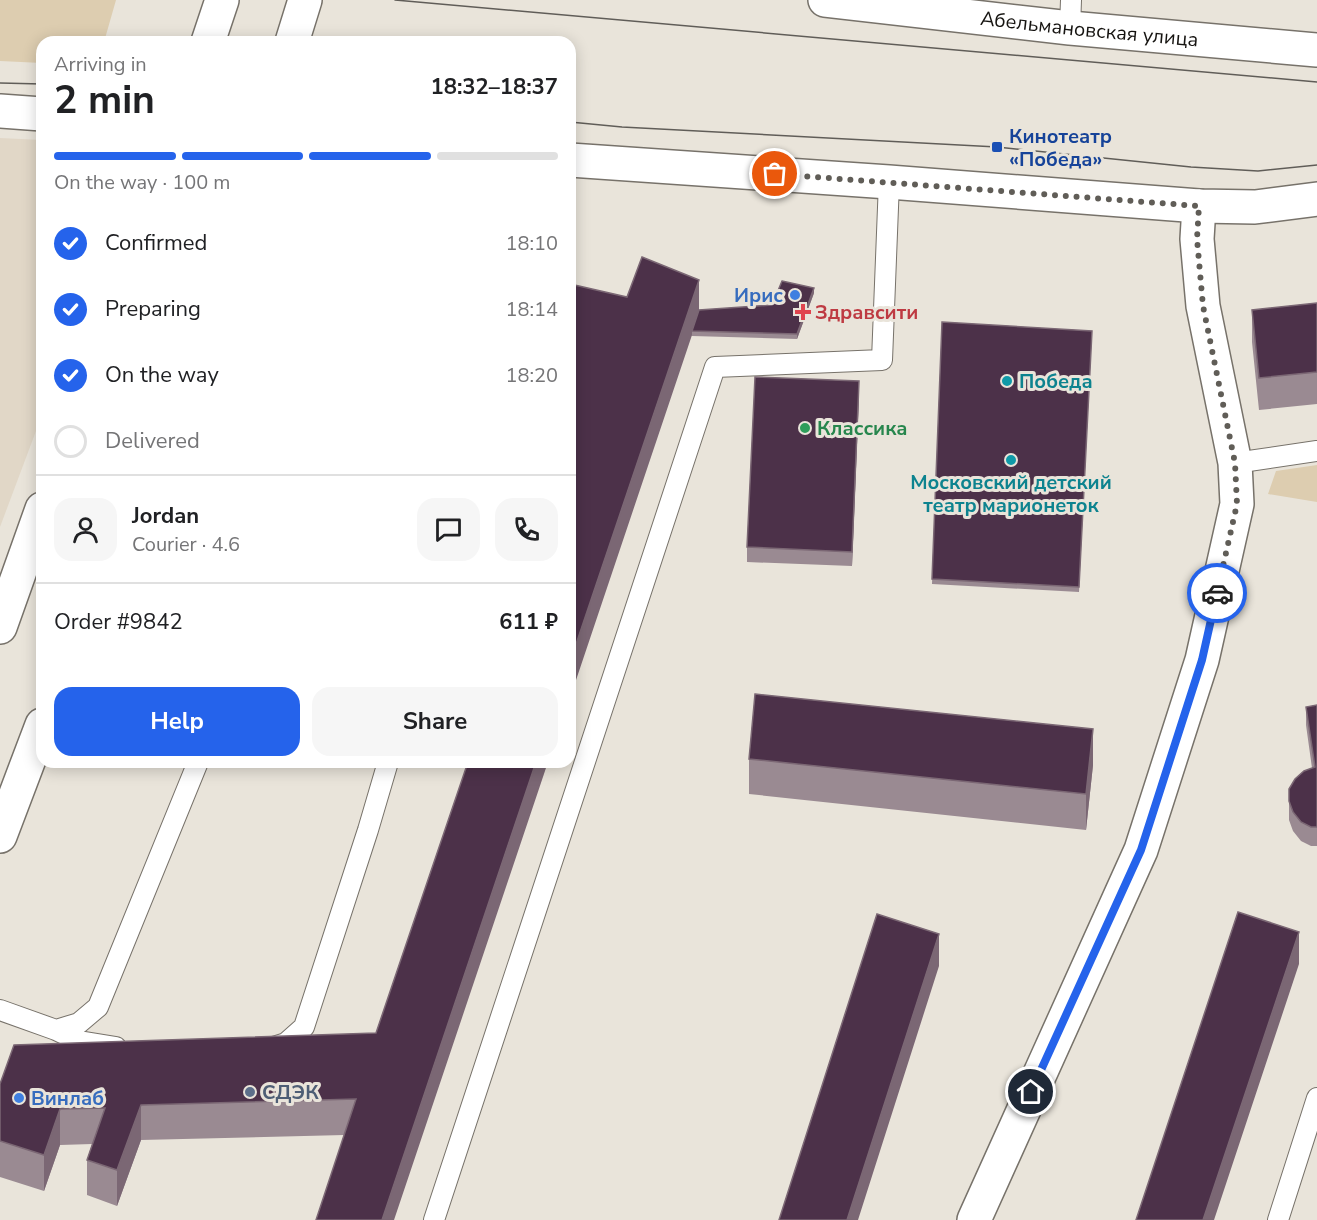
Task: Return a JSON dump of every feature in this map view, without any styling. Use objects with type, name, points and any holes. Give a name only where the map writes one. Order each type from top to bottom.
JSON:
[{"type":"main road","points":[[210,36],[222,0]]},
{"type":"main road","points":[[294,36],[305,0]]},
{"type":"main road","name":"Абельмановская улица","points":[[825,0],[1070,14],[1317,50]]},
{"type":"main road","points":[[0,111],[36,114]]},
{"type":"main road","points":[[576,160],[1199,206],[1255,207],[1317,199]]},
{"type":"main road","points":[[974,1220],[1141,850],[1202,660],[1237,504],[1235,463],[1203,306],[1197,239],[1199,206]]},
{"type":"main road","points":[[0,627],[36,526]]},
{"type":"main road","points":[[0,836],[36,741]]},
{"type":"lane","points":[[434,1220],[715,367],[882,360],[889,182]]},
{"type":"lane","points":[[1235,463],[1317,451]]},
{"type":"lane","points":[[56,1030],[79,1023],[98,1007],[196,768]]},
{"type":"lane","points":[[256,1053],[286,1043],[304,1027],[386,768]]},
{"type":"lane","points":[[0,1010],[56,1030],[79,1041],[119,1048],[138,1048]]},
{"type":"lane","points":[[1278,1220],[1317,1098]]},
{"type":"shaded area","points":[[0,0],[116,0],[106,36],[36,36],[36,63],[0,61]]},
{"type":"shaded area","points":[[0,138],[36,140],[36,431],[0,527]]},
{"type":"shaded area","points":[[1317,465],[1317,502],[1268,494],[1276,471]]},
{"type":"building","points":[[642,257],[699,280],[576,644],[576,285],[627,297]]},
{"type":"building","points":[[782,281],[814,288],[797,334],[692,331],[699,310],[772,305]]},
{"type":"building","points":[[1317,303],[1317,372],[1259,378],[1252,310]]},
{"type":"building","name":"Московский детский театр марионеток","points":[[942,322],[1092,331],[1079,587],[932,579]]},
{"type":"building","points":[[755,377],[859,381],[852,552],[747,547]]},
{"type":"building","points":[[755,694],[1093,729],[1086,794],[749,759]]},
{"type":"building","points":[[1317,705],[1317,827],[1311,827],[1301,822],[1293,812],[1289,801],[1289,789],[1304,771],[1315,767],[1306,707]]},
{"type":"building","points":[[466,768],[534,768],[382,1220],[316,1220],[356,1099],[141,1105],[117,1170],[87,1160],[105,1108],[60,1109],[44,1155],[0,1141],[0,1084],[14,1045],[376,1033]]},
{"type":"building","points":[[1238,912],[1299,932],[1203,1220],[1136,1220]]},
{"type":"building","points":[[877,914],[939,934],[847,1220],[779,1220]]},
{"type":"tram line","points":[[395,0],[1317,82]]},
{"type":"tram line","points":[[0,83],[36,84]]},
{"type":"tram line","points":[[576,123],[997,147],[1191,167],[1258,171],[1317,165]]},
{"type":"way so far","points":[[775,174],[1199,206],[1197,239],[1203,306],[1235,463],[1237,504],[1217,593]]},
{"type":"place","name":"Кинотеатр «Победа»","points":[[997,147]]},
{"type":"place","name":"Ирис","points":[[795,295]]},
{"type":"place","name":"Здравсити","points":[[803,312]]},
{"type":"place","name":"Победа","points":[[1007,381]]},
{"type":"place","name":"Классика","points":[[805,428]]},
{"type":"place","name":"Московский детский театр марионеток","points":[[1011,460]]},
{"type":"place","name":"СДЭК","points":[[250,1092]]},
{"type":"place","name":"Винлаб","points":[[19,1098]]},
{"type":"route","points":[[1031,1092],[1141,850],[1202,660],[1217,593]]}]
